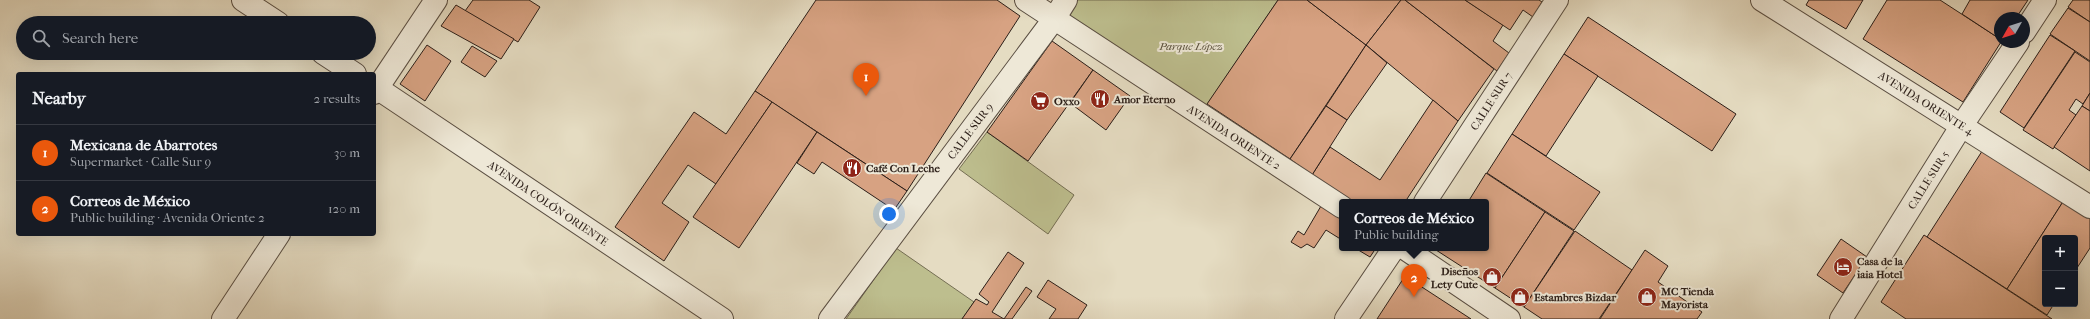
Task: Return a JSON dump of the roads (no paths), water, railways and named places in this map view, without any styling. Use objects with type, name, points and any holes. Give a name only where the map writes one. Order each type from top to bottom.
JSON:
[{"type":"street","points":[[243,0],[267,16]]},
{"type":"street","points":[[376,88],[436,0]]},
{"type":"street","name":"AVENIDA ORIENTE 2","points":[[1026,0],[1339,205]]},
{"type":"street","name":"CALLE SUR 9","points":[[830,319],[1054,19],[1066,0]]},
{"type":"street","name":"CALLE SUR 7","points":[[1427,199],[1557,0]]},
{"type":"street","name":"AVENIDA ORIENTE 4","points":[[1762,0],[2090,207]]},
{"type":"street","points":[[2030,23],[2045,0]]},
{"type":"street","name":"CALLE SUR 5","points":[[1841,319],[1962,125],[2014,48]]},
{"type":"street","points":[[334,60],[352,72]]},
{"type":"street","name":"AVENIDA COLÓN ORIENTE","points":[[376,90],[722,319]]},
{"type":"street","points":[[223,319],[278,236]]},
{"type":"street","points":[[1346,319],[1392,251]]},
{"type":"street","points":[[1408,251],[1509,319]]},
{"type":"place","name":"Mexicana de Abarrotes","points":[[866,96]]},
{"type":"place","name":"Amor Eterno","points":[[1100,99]]},
{"type":"place","name":"Oxxo","points":[[1040,101]]},
{"type":"place","name":"Café Con Leche","points":[[852,168]]},
{"type":"place","name":"Casa de la iaia Hotel","points":[[1843,267]]},
{"type":"place","name":"Diseños Lety Cute","points":[[1492,277]]},
{"type":"place","name":"Correos de México","points":[[1414,297]]},
{"type":"place","name":"Estambres Bizdar","points":[[1520,297]]},
{"type":"place","name":"MC Tienda Mayorista","points":[[1647,297]]},
{"type":"park label","name":"Parque López","points":[[1191,46]]}]
